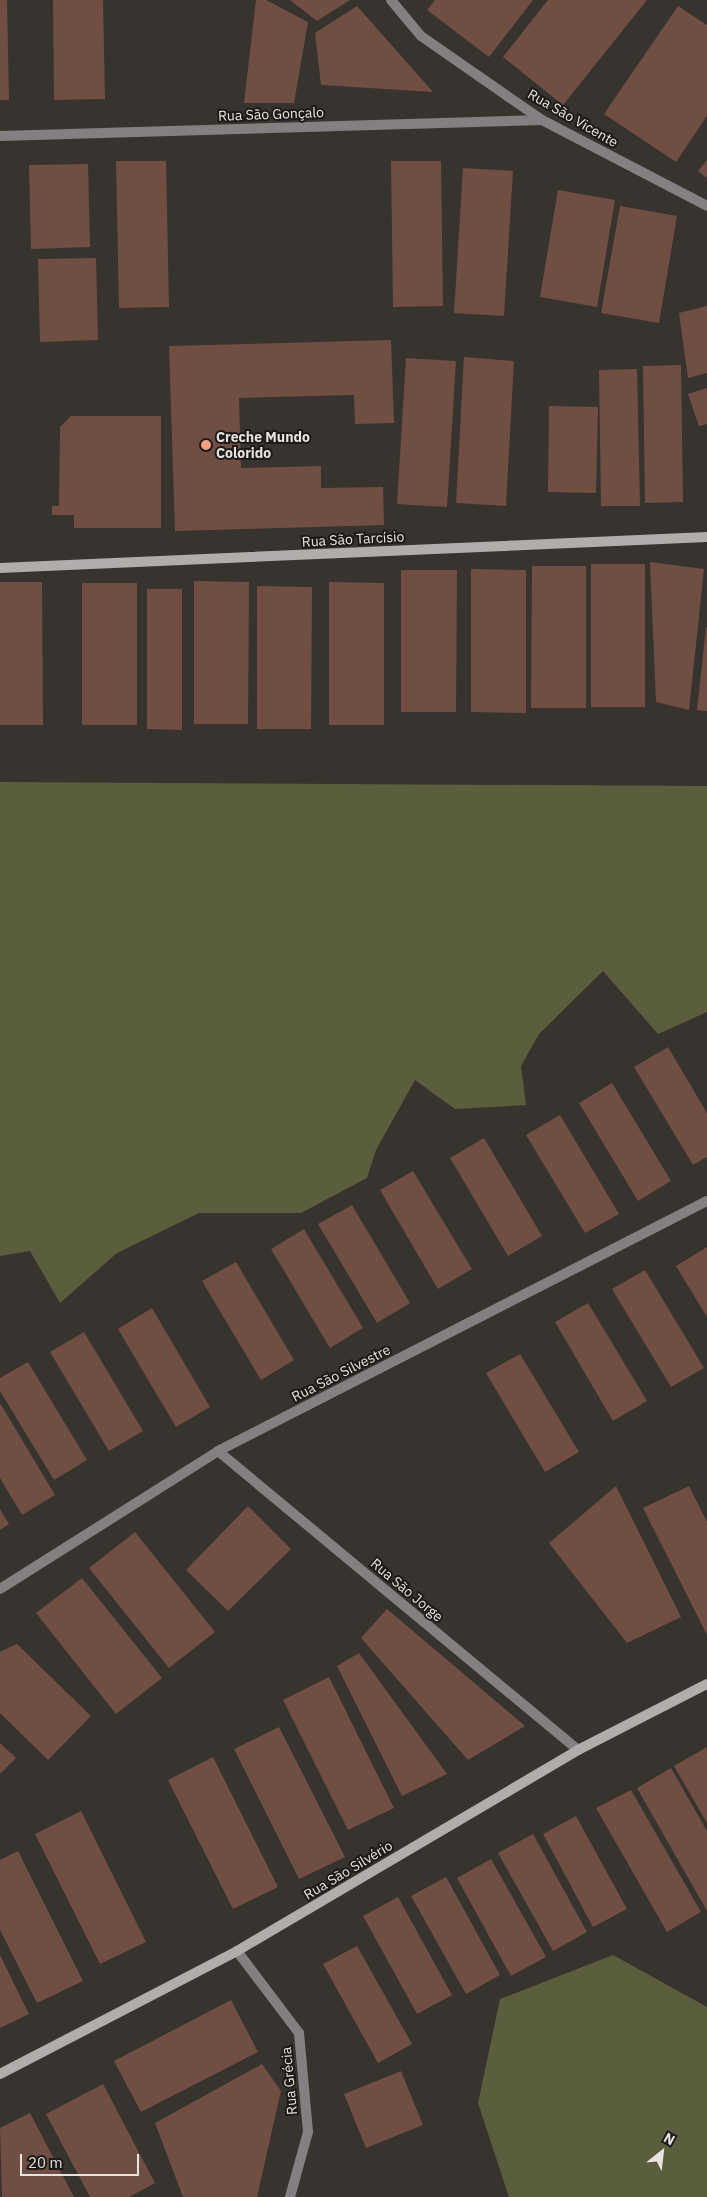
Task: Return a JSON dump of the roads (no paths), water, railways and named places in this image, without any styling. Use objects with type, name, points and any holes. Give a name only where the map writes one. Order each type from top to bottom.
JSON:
[{"type":"street","name":"Rua São Vicente","points":[[391,0],[421,36],[542,120],[707,206]]},
{"type":"street","name":"Rua São Gonçalo","points":[[0,136],[542,120]]},
{"type":"street","name":"Rua São Tarcísio","points":[[0,568],[707,537]]},
{"type":"street","name":"Rua São Silvestre","points":[[0,1589],[218,1452],[707,1201]]},
{"type":"street","name":"Rua São Jorge","points":[[218,1452],[578,1750]]},
{"type":"street","name":"Rua São Silvério","points":[[0,2074],[237,1951],[578,1750],[707,1684]]},
{"type":"street","name":"Rua Grécia","points":[[237,1951],[299,2032],[308,2132],[290,2197]]},
{"type":"place","name":"Creche Mundo Colorido","points":[[206,445]]}]
